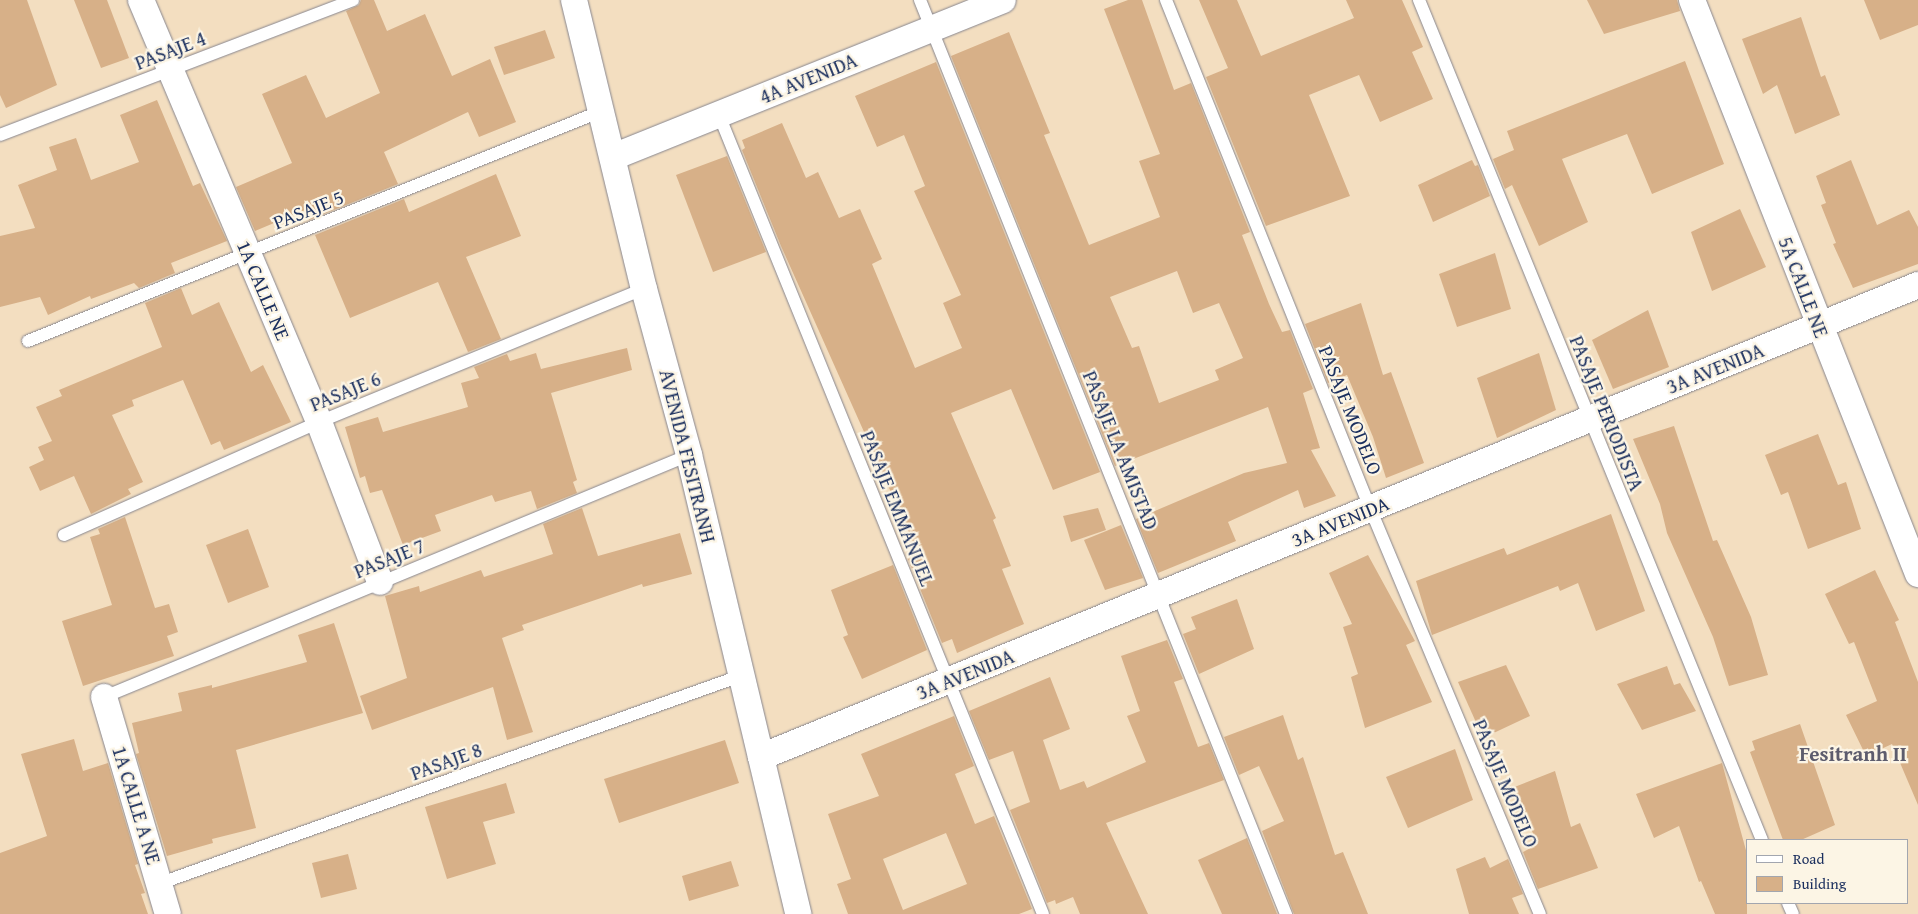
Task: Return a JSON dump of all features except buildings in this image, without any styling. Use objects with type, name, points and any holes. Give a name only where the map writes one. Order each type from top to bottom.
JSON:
[{"type":"street","name":"1A CALLE NE","points":[[141,0],[319,422],[380,582]]},
{"type":"street","name":"AVENIDA FESITRANH","points":[[574,0],[614,157],[644,289],[689,454],[743,675],[798,914]]},
{"type":"street","name":"4A AVENIDA","points":[[614,157],[1003,0]]},
{"type":"street","name":"5A CALLE NE","points":[[1692,0],[1818,325],[1918,574]]},
{"type":"street","name":"3A AVENIDA","points":[[761,757],[1918,284]]},
{"type":"street","name":"1A CALLE A NE","points":[[104,697],[161,883],[168,914]]},
{"type":"lane","name":"PASAJE 4","points":[[0,135],[353,0]]},
{"type":"lane","name":"PASAJE LA AMISTAD","points":[[920,0],[1286,914]]},
{"type":"lane","name":"PASAJE MODELO","points":[[1166,0],[1370,508],[1540,914]]},
{"type":"lane","name":"PASAJE PERIODISTA","points":[[1419,0],[1762,839]]},
{"type":"lane","name":"PASAJE 5","points":[[28,341],[602,111]]},
{"type":"lane","name":"PASAJE EMMANUEL","points":[[719,115],[1043,914]]},
{"type":"lane","name":"PASAJE 6","points":[[64,535],[319,422],[644,289]]},
{"type":"lane","name":"PASAJE 7","points":[[104,697],[689,454]]},
{"type":"lane","name":"PASAJE 8","points":[[161,883],[743,675]]},
{"type":"district","name":"Fesitranh II","points":[[1853,754]]}]
